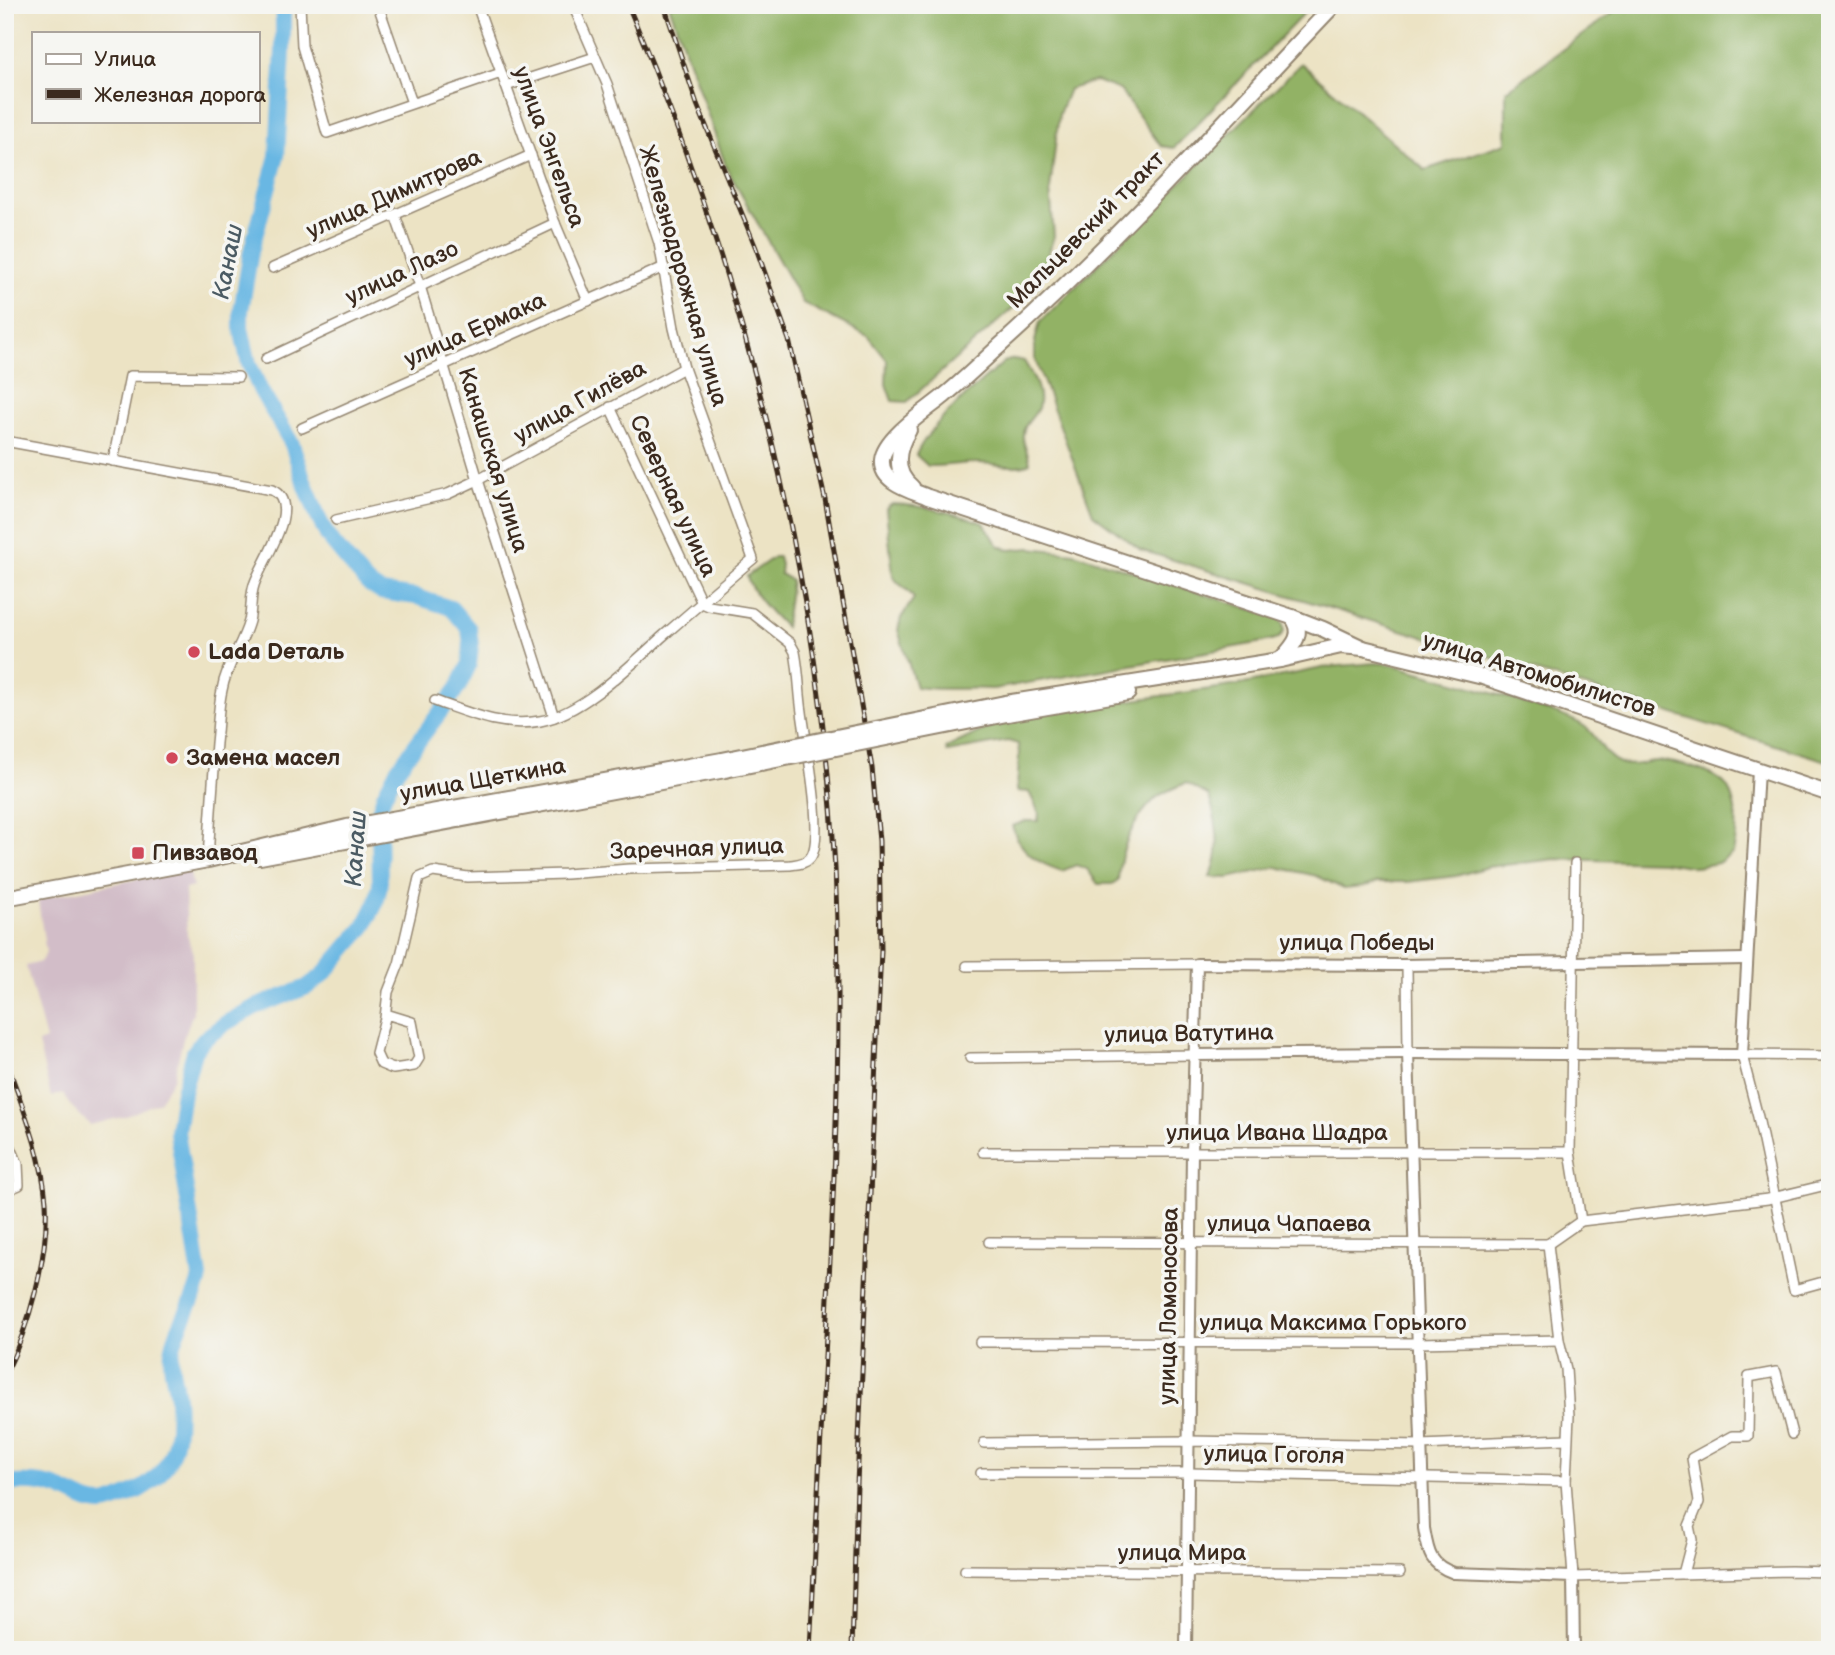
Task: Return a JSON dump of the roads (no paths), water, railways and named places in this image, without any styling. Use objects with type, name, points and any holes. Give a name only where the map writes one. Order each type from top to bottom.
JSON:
[{"type":"main road","name":"Мальцевский тракт","points":[[1292,617],[928,497],[902,478],[894,477],[899,440],[920,413],[942,398],[1051,299],[1147,203],[1334,5]]},
{"type":"main road","points":[[1292,617],[1363,648]]},
{"type":"main road","points":[[1280,660],[1298,636],[1298,625],[1292,617]]},
{"type":"main road","name":"улица Автомобилистов","points":[[1006,708],[1280,660],[1341,646],[1363,648],[1483,677],[1830,794]]},
{"type":"main road","points":[[1006,708],[1283,667],[1363,648]]},
{"type":"main road","name":"улица Щеткина","points":[[5,898],[723,765],[1006,708]]},
{"type":"street","points":[[300,5],[302,46],[327,133],[501,73]]},
{"type":"street","points":[[378,5],[412,103]]},
{"type":"street","name":"улица Энгельса","points":[[477,5],[555,223],[588,301]]},
{"type":"street","name":"Железнодорожная улица","points":[[573,5],[607,84],[659,243],[684,368],[753,559],[702,603]]},
{"type":"street","points":[[506,86],[595,57]]},
{"type":"street","name":"улица Димитрова","points":[[272,268],[531,155]]},
{"type":"street","name":"Канашская улица","points":[[395,215],[420,286],[478,481],[554,717]]},
{"type":"street","name":"улица Лазо","points":[[266,359],[555,223]]},
{"type":"street","name":"улица Ермака","points":[[302,429],[664,267]]},
{"type":"street","name":"улица Гилёва","points":[[336,520],[448,494],[478,481],[684,368]]},
{"type":"street","points":[[113,461],[130,376],[238,377]]},
{"type":"street","name":"Северная улица","points":[[610,407],[702,603]]},
{"type":"street","points":[[5,441],[279,494],[285,509],[277,536],[253,587],[250,618],[241,646],[227,668],[221,691],[208,860]]},
{"type":"street","points":[[435,701],[485,719],[511,723],[554,717],[584,701],[616,677],[702,603]]},
{"type":"street","name":"Заречная улица","points":[[386,1014],[388,992],[399,964],[419,878],[433,872],[468,877],[566,874],[629,869],[790,865],[803,863],[810,858],[816,838],[814,799],[795,652],[790,643],[752,613],[702,603]]},
{"type":"street","points":[[1758,770],[1742,1055],[1794,1290],[1830,1280]]},
{"type":"street","points":[[1575,863],[1570,1152],[1580,1221]]},
{"type":"street","name":"улица Победы","points":[[967,966],[1407,965],[1746,959]]},
{"type":"street","name":"улица Ломоносова","points":[[1186,1650],[1197,964]]},
{"type":"street","points":[[1407,965],[1424,1528],[1427,1547],[1435,1563],[1454,1573],[1573,1577],[1830,1572]]},
{"type":"street","points":[[386,1014],[412,1022],[419,1058],[414,1066],[393,1069],[381,1064],[376,1053],[386,1014]]},
{"type":"street","name":"улица Ватутина","points":[[970,1058],[1408,1053],[1742,1055]]},
{"type":"street","points":[[1742,1055],[1830,1056]]},
{"type":"street","points":[[5,1134],[18,1164],[19,1185],[5,1191]]},
{"type":"street","name":"улица Ивана Шадра","points":[[983,1152],[1570,1152]]},
{"type":"street","points":[[1574,1650],[1573,1577],[1566,1481],[1569,1416],[1566,1369],[1559,1340],[1548,1244],[1580,1221],[1774,1198],[1830,1184]]},
{"type":"street","name":"улица Чапаева","points":[[989,1242],[1548,1244]]},
{"type":"street","name":"улица Максима Горького","points":[[980,1342],[1418,1343],[1559,1340]]},
{"type":"street","points":[[1684,1574],[1692,1540],[1689,1526],[1699,1502],[1692,1458],[1732,1436],[1748,1436],[1749,1377],[1776,1372],[1792,1434]]},
{"type":"street","name":"улица Гоголя","points":[[984,1443],[1188,1441],[1421,1445],[1567,1440]]},
{"type":"street","name":"улица Гоголя","points":[[981,1473],[1423,1476],[1566,1481]]},
{"type":"street","name":"улица Мира","points":[[965,1570],[1399,1573]]},
{"type":"waterway","name":"Канаш","points":[[5,1484],[45,1485],[64,1490],[91,1503],[103,1504],[119,1500],[147,1485],[166,1466],[175,1442],[178,1414],[171,1364],[172,1352],[200,1277],[177,1132],[183,1092],[194,1052],[203,1040],[226,1023],[255,1007],[307,987],[323,975],[364,927],[376,903],[380,885],[379,812],[384,795],[397,770],[458,688],[469,665],[469,629],[451,608],[417,597],[381,592],[367,583],[328,537],[304,481],[292,444],[261,391],[249,364],[241,328],[241,311],[251,251],[277,156],[283,5]]},
{"type":"railway","points":[[5,45],[13,5]]},
{"type":"railway","points":[[628,5],[669,107],[706,212],[740,319],[769,428],[793,538],[812,648],[826,758],[837,922],[837,1082],[810,1650]]},
{"type":"railway","points":[[664,5],[697,104],[756,248],[789,340],[825,499],[872,768],[879,841],[881,950],[852,1650]]},
{"type":"railway","points":[[5,1057],[30,1128],[40,1164],[46,1202],[44,1245],[36,1291],[22,1336],[5,1375]]},
{"type":"place","name":"Lada Dеталь","points":[[194,652]]},
{"type":"place","name":"Замена масел","points":[[172,758]]},
{"type":"place","name":"Пивзавод","points":[[138,853]]}]
